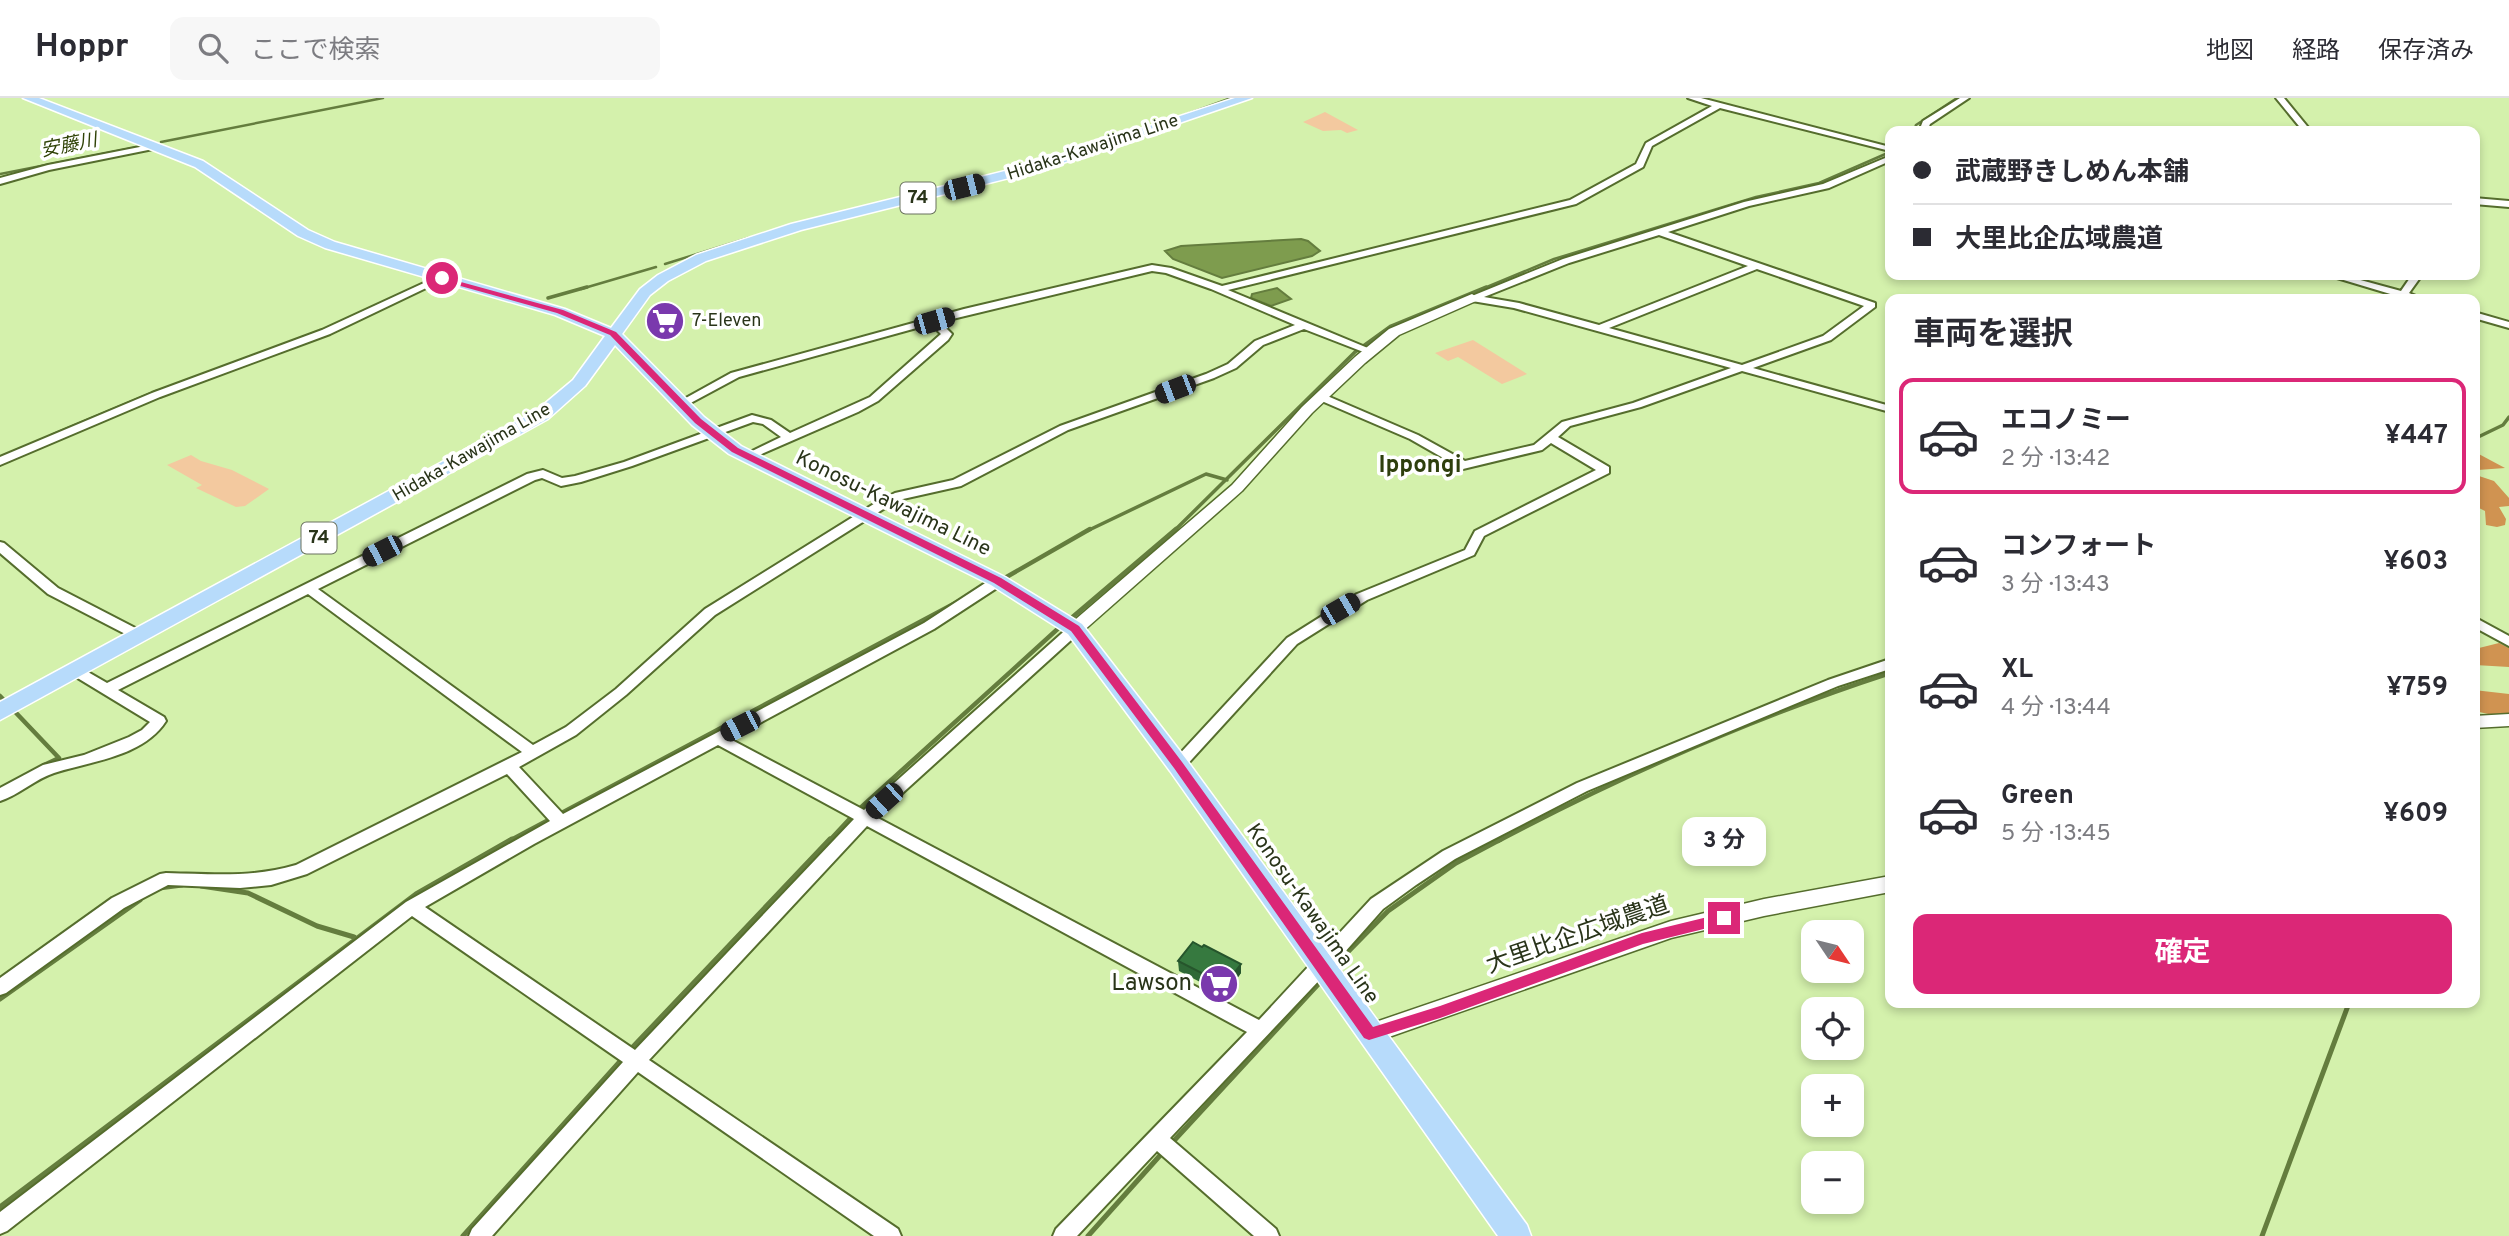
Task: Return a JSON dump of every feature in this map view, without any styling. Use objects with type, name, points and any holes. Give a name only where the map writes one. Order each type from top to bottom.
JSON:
[{"type":"main road","name":"Konosu-Kawajima Line","points":[[29,98],[210,170],[316,239],[560,312],[613,334],[711,433],[746,457],[998,581],[1075,629],[1178,765],[1516,1236]]},
{"type":"main road","name":"Hidaka-Kawajima Line","points":[[0,712],[542,415],[579,383],[645,292],[679,268],[718,251],[796,227],[1041,166],[1246,98]]},
{"type":"street","points":[[1692,98],[1885,148]]},
{"type":"street","points":[[1925,126],[1965,98]]},
{"type":"street","points":[[2280,98],[2302,126]]},
{"type":"street","points":[[1216,289],[1573,202],[1640,165],[1649,145],[1719,106]]},
{"type":"street","points":[[0,181],[59,165],[155,146]]},
{"type":"street","points":[[479,1236],[635,1062],[864,818],[1237,488],[1321,397],[1370,351],[1405,327],[1566,261],[1747,204],[1826,186],[1885,160]]},
{"type":"street","points":[[2480,202],[2509,204]]},
{"type":"street","points":[[1321,397],[1414,437],[1463,465],[1538,447],[1566,424],[1637,405],[1826,338],[1871,305],[1660,232]]},
{"type":"street","points":[[1598,329],[1756,266]]},
{"type":"street","points":[[681,404],[735,375],[934,321],[1152,268],[1168,270],[1370,351]]},
{"type":"street","points":[[0,461],[156,395],[326,332],[442,278]]},
{"type":"street","points":[[2348,280],[2392,294]]},
{"type":"street","points":[[1472,298],[1505,303],[1885,408]]},
{"type":"street","points":[[2480,317],[2509,325]]},
{"type":"street","points":[[746,457],[854,410],[887,389],[947,334],[934,321]]},
{"type":"street","points":[[0,988],[118,903],[166,879],[240,882],[301,870],[509,766],[571,731],[621,692],[710,612],[899,496],[957,483],[1036,441],[1089,418],[1128,407],[1210,376],[1232,366],[1259,343],[1304,326]]},
{"type":"street","points":[[106,690],[531,477],[543,474],[568,482],[628,464],[752,418],[767,422],[788,437]]},
{"type":"street","points":[[1178,765],[1292,641],[1319,622],[1362,597],[1470,552],[1479,534],[1605,470],[1551,438]]},
{"type":"street","points":[[0,546],[53,591],[140,636]]},
{"type":"street","points":[[0,1224],[412,907],[716,738],[929,626],[998,581]]},
{"type":"street","points":[[310,589],[532,752]]},
{"type":"street","points":[[2480,625],[2509,642]]},
{"type":"street","points":[[1063,1236],[1259,1028],[1322,966],[1377,904],[1449,855],[1533,810],[1624,768],[1833,683],[1885,666]]},
{"type":"street","points":[[0,795],[48,769],[87,760],[134,741],[147,734],[159,721],[76,671]]},
{"type":"street","points":[[2480,722],[2509,720]]},
{"type":"street","points":[[716,738],[1259,1028]]},
{"type":"street","points":[[509,766],[561,823]]},
{"type":"street","name":"大里比企広域農道","points":[[1369,1034],[1440,1012],[1642,939],[1778,905],[1885,885]]},
{"type":"street","points":[[412,907],[891,1236]]},
{"type":"street","points":[[1156,1138],[1269,1236]]},
{"type":"shaded area","points":[[1325,112],[1358,130],[1347,133],[1341,130],[1323,131],[1303,122]]},
{"type":"shaded area","points":[[1301,239],[1320,251],[1312,256],[1222,278],[1173,259],[1165,251],[1181,246]]},
{"type":"shaded area","points":[[1277,288],[1291,299],[1271,306],[1251,298],[1252,294]]},
{"type":"shaded area","points":[[1473,340],[1527,374],[1502,384],[1458,357],[1448,361],[1435,353]]},
{"type":"shaded area","points":[[191,455],[201,461],[232,470],[269,489],[245,506],[236,507],[196,488],[202,485],[167,465]]},
{"type":"shaded area","points":[[2480,455],[2505,468],[2480,470]]},
{"type":"shaded area","points":[[2480,476],[2494,481],[2509,498],[2509,506],[2499,507],[2506,519],[2505,525],[2486,525],[2485,511],[2480,508]]},
{"type":"shaded area","points":[[2499,643],[2509,648],[2509,667],[2480,665],[2480,648]]},
{"type":"shaded area","points":[[2480,691],[2509,694],[2509,714],[2497,716],[2480,712]]},
{"type":"building","points":[[1193,942],[1241,964],[1225,985],[1178,961]]},
{"type":"waterway","name":"安藤川","points":[[161,142],[383,98]]},
{"type":"waterway","points":[[1179,117],[1231,98]]},
{"type":"waterway","points":[[1916,126],[1957,98]]},
{"type":"waterway","name":"安藤川","points":[[0,174],[143,146]]},
{"type":"waterway","points":[[1482,289],[1554,259],[1756,197],[1819,183],[1885,154]]},
{"type":"waterway","points":[[665,264],[748,238]]},
{"type":"waterway","points":[[581,289],[656,267]]},
{"type":"waterway","points":[[548,298],[587,287]]},
{"type":"waterway","points":[[1226,480],[1355,352],[1391,326],[1486,287]]},
{"type":"waterway","points":[[52,435],[157,391]]},
{"type":"waterway","points":[[2480,436],[2503,425],[2509,417]]},
{"type":"waterway","points":[[1087,531],[1206,474],[1226,480]]},
{"type":"waterway","points":[[1174,531],[1226,480]]},
{"type":"waterway","points":[[1003,579],[1090,529]]},
{"type":"waterway","points":[[1069,620],[1176,529]]},
{"type":"waterway","points":[[509,841],[961,600]]},
{"type":"waterway","points":[[829,841],[857,811],[1062,625]]},
{"type":"waterway","points":[[1498,841],[1641,770],[1740,728],[1885,675]]},
{"type":"waterway","points":[[0,696],[59,758],[44,765]]},
{"type":"waterway","points":[[0,1207],[416,894],[512,839]]},
{"type":"waterway","points":[[629,1051],[830,839]]},
{"type":"waterway","points":[[1333,967],[1388,911],[1456,863],[1501,839]]},
{"type":"waterway","points":[[159,888],[182,885]]},
{"type":"waterway","points":[[201,886],[248,893],[317,926],[354,937]]},
{"type":"waterway","points":[[0,999],[140,900]]},
{"type":"waterway","points":[[1170,1145],[1323,979]]},
{"type":"waterway","points":[[2262,1236],[2347,1008]]},
{"type":"waterway","points":[[463,1236],[624,1057]]},
{"type":"waterway","points":[[1088,1236],[1164,1151]]},
{"type":"place","name":"7-Eleven","points":[[665,321]]},
{"type":"place","name":"Lawson","points":[[1219,984]]},
{"type":"district","name":"Ippongi","points":[[1420,466]]},
{"type":"route","points":[[442,278],[560,312],[613,334],[698,421],[735,450],[998,581],[1075,629],[1178,765],[1369,1034],[1440,1012],[1642,939],[1724,918]]}]
